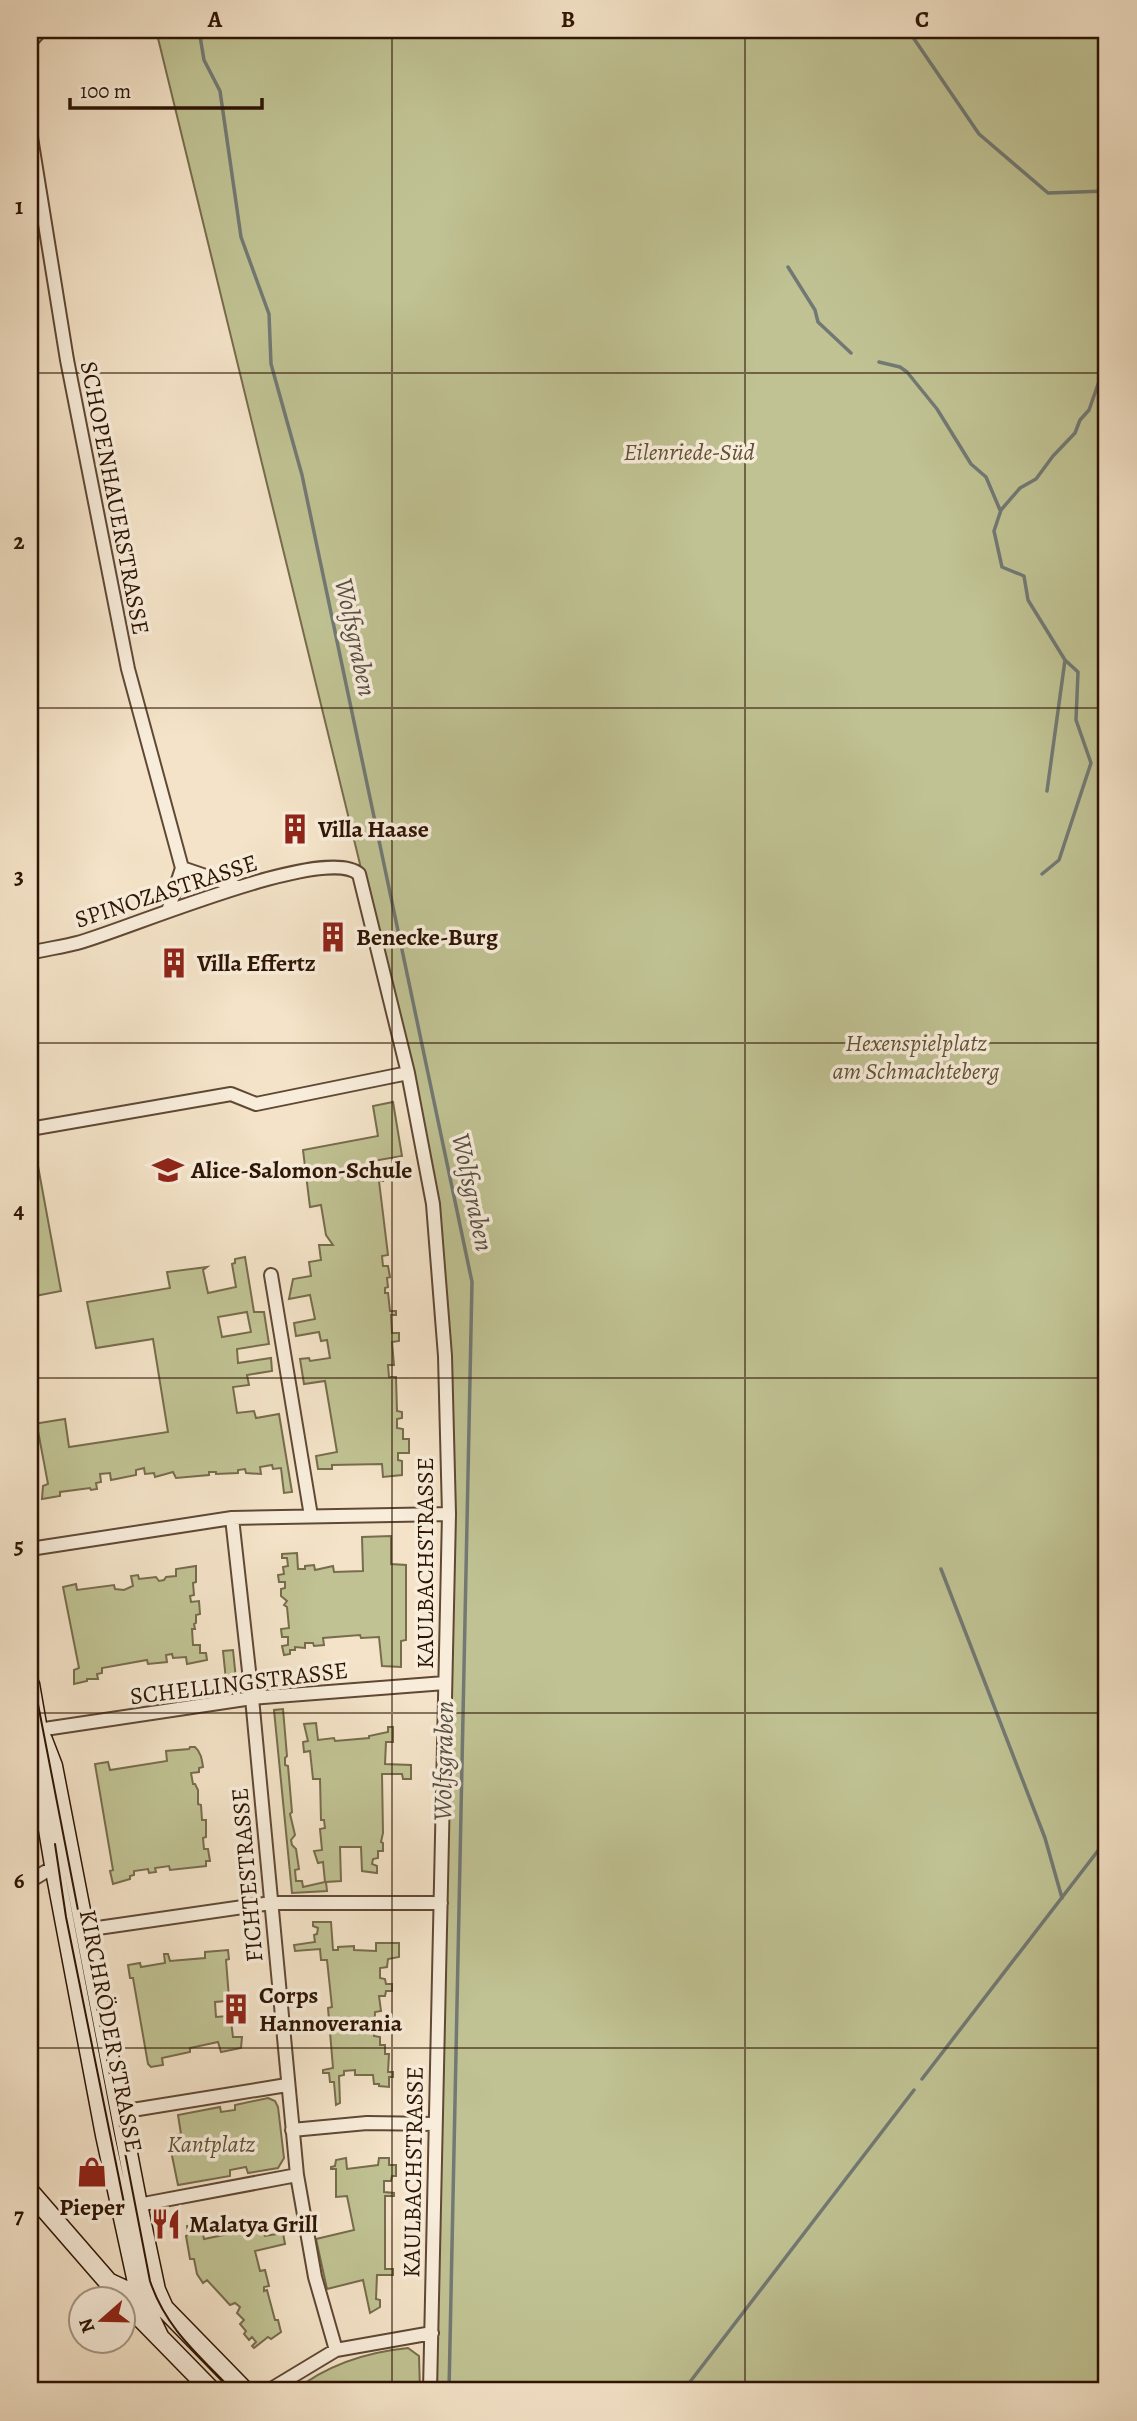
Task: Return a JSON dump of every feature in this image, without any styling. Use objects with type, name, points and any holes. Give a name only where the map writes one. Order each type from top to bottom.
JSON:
[{"type":"main road","name":"KIRCHRÖDER STRASSE","points":[[30,1684],[38,1730],[38,1770],[103,2121],[126,2284]]},
{"type":"main road","name":"KIRCHRÖDER STRASSE","points":[[38,1730],[53,1766],[138,2205],[156,2290],[164,2308]]},
{"type":"main road","points":[[30,2192],[110,2284]]},
{"type":"main road","points":[[136,2300],[164,2308],[245,2391]]},
{"type":"main road","name":"KIRCHRÖDER STRASSE","points":[[136,2308],[212,2391]]},
{"type":"street","points":[[30,42],[41,30]]},
{"type":"street","name":"SCHOPENHAUERSTRASSE","points":[[30,131],[67,360],[128,669],[181,868]]},
{"type":"street","points":[[168,911],[181,868],[235,886]]},
{"type":"street","name":"SPINOZASTRASSE","points":[[30,953],[77,943],[235,886],[318,868],[356,871]]},
{"type":"street","name":"KAULBACHSTRASSE","points":[[356,871],[359,874],[408,1073],[433,1204],[445,1356],[449,1514],[430,2391]]},
{"type":"street","points":[[30,1129],[231,1094],[256,1104],[408,1073]]},
{"type":"street","points":[[271,1275],[311,1516]]},
{"type":"street","points":[[30,1549],[232,1518],[449,1514]]},
{"type":"street","name":"FICHTESTRASSE","points":[[232,1518],[252,1698],[297,2175],[310,2254],[336,2350]]},
{"type":"street","name":"SCHELLINGSTRASSE","points":[[38,1730],[252,1698],[445,1683]]},
{"type":"street","points":[[30,1881],[45,1872],[73,1867]]},
{"type":"street","points":[[84,1930],[271,1903],[440,1903]]},
{"type":"street","points":[[120,2112],[287,2085]]},
{"type":"street","points":[[292,2130],[367,2123],[435,2124]]},
{"type":"street","points":[[138,2205],[297,2175]]},
{"type":"street","points":[[268,2391],[336,2350],[432,2333]]},
{"type":"green space","name":"Eilenriede-Süd","points":[[156,30],[1107,30],[1107,2391],[430,2391],[449,1514],[433,1204],[408,1073],[359,860]]},
{"type":"green space","points":[[393,1102],[402,1156],[373,1161],[375,1177],[382,1176],[383,1181],[379,1181],[388,1255],[382,1256],[383,1266],[388,1266],[390,1277],[387,1278],[388,1287],[385,1288],[385,1293],[388,1293],[390,1311],[396,1311],[396,1315],[391,1315],[392,1333],[399,1333],[399,1341],[392,1342],[394,1365],[388,1365],[389,1377],[396,1377],[397,1411],[402,1412],[402,1418],[397,1419],[397,1428],[403,1429],[403,1439],[409,1439],[409,1453],[398,1453],[398,1460],[402,1461],[402,1475],[383,1477],[382,1464],[332,1465],[332,1469],[318,1469],[316,1456],[337,1452],[325,1381],[304,1384],[300,1359],[309,1358],[310,1361],[330,1358],[327,1340],[321,1341],[319,1332],[296,1336],[294,1323],[315,1319],[310,1295],[289,1299],[293,1279],[311,1276],[309,1262],[321,1260],[319,1245],[333,1245],[326,1235],[321,1205],[310,1207],[303,1150],[378,1136],[373,1106]]},
{"type":"green space","points":[[33,1139],[61,1291],[30,1297],[30,1140]]},
{"type":"green space","points":[[245,1257],[254,1312],[264,1312],[269,1344],[237,1349],[238,1363],[271,1358],[272,1371],[247,1375],[249,1385],[233,1387],[237,1413],[254,1411],[256,1418],[279,1414],[292,1492],[284,1493],[281,1468],[273,1469],[272,1465],[260,1467],[261,1474],[246,1473],[245,1469],[238,1470],[238,1473],[209,1472],[209,1475],[176,1478],[173,1472],[155,1477],[154,1473],[145,1474],[144,1468],[136,1470],[136,1475],[111,1480],[110,1473],[100,1474],[101,1482],[96,1483],[97,1489],[60,1492],[60,1496],[42,1499],[43,1486],[48,1484],[38,1431],[34,1431],[33,1424],[65,1419],[69,1447],[168,1432],[153,1339],[96,1348],[87,1302],[170,1288],[167,1272],[207,1267],[203,1270],[208,1293],[236,1287],[232,1264],[235,1259]],"holes":[[[247,1312],[251,1332],[222,1337],[218,1317]]]},
{"type":"green space","points":[[391,1536],[391,1564],[406,1565],[406,1640],[401,1641],[401,1667],[382,1666],[379,1637],[361,1638],[360,1635],[323,1638],[324,1645],[305,1643],[305,1648],[295,1647],[295,1650],[290,1650],[290,1654],[284,1655],[282,1646],[288,1645],[288,1637],[282,1637],[281,1629],[289,1628],[287,1607],[284,1605],[287,1601],[281,1596],[285,1582],[279,1582],[278,1575],[284,1574],[283,1567],[288,1566],[287,1558],[282,1558],[282,1554],[297,1553],[298,1569],[314,1565],[315,1570],[333,1566],[334,1572],[363,1571],[362,1537]]},
{"type":"green space","points":[[196,1566],[194,1595],[190,1596],[191,1602],[199,1601],[200,1614],[196,1615],[195,1629],[192,1629],[193,1645],[200,1645],[200,1653],[206,1653],[207,1660],[187,1664],[186,1657],[173,1658],[172,1654],[166,1655],[167,1662],[148,1664],[147,1660],[102,1668],[102,1673],[97,1674],[98,1679],[87,1679],[74,1684],[74,1670],[79,1668],[63,1587],[76,1584],[77,1590],[114,1585],[115,1589],[124,1590],[133,1586],[131,1576],[138,1575],[139,1579],[156,1577],[159,1581],[176,1576],[176,1569]]},
{"type":"green space","points":[[233,1650],[237,1689],[224,1691],[223,1681],[226,1680],[223,1651]]},
{"type":"green space","points":[[283,1709],[287,1756],[285,1765],[288,1766],[290,1814],[295,1835],[291,1840],[296,1849],[299,1869],[295,1870],[296,1881],[302,1881],[303,1887],[325,1882],[323,1862],[318,1863],[314,1851],[322,1850],[320,1829],[325,1828],[324,1820],[321,1820],[320,1779],[313,1779],[310,1751],[304,1752],[303,1742],[308,1741],[304,1724],[316,1723],[318,1740],[334,1738],[335,1741],[369,1738],[388,1732],[388,1727],[393,1727],[393,1742],[386,1742],[385,1764],[411,1765],[411,1779],[403,1779],[402,1774],[382,1774],[383,1851],[378,1851],[378,1858],[373,1859],[372,1864],[377,1866],[377,1873],[362,1871],[361,1847],[340,1847],[341,1881],[326,1882],[327,1891],[292,1893],[274,1710]]},
{"type":"green space","points":[[190,1747],[197,1749],[203,1767],[199,1768],[199,1772],[191,1773],[193,1784],[198,1790],[202,1820],[206,1820],[204,1849],[208,1849],[210,1861],[206,1861],[206,1866],[170,1870],[169,1866],[155,1868],[156,1872],[149,1873],[148,1869],[134,1871],[130,1879],[113,1884],[95,1764],[108,1762],[110,1770],[167,1761],[166,1751]]},
{"type":"green space","points":[[313,1922],[331,1922],[333,1950],[354,1946],[354,1950],[376,1951],[376,1943],[399,1943],[399,1957],[388,1959],[387,1967],[380,1968],[380,1978],[385,1979],[386,1984],[392,1984],[392,1991],[386,1991],[385,1996],[379,1996],[381,2011],[375,2012],[374,2036],[380,2037],[380,2045],[385,2045],[385,2054],[389,2054],[388,2072],[393,2072],[393,2077],[389,2077],[389,2087],[379,2086],[374,2084],[373,2075],[355,2075],[355,2070],[344,2071],[344,2075],[339,2076],[340,2103],[336,2105],[334,2082],[330,2082],[329,2073],[323,2073],[323,2070],[333,2068],[328,2008],[332,2007],[327,1960],[321,1960],[320,1949],[295,1951],[294,1945],[315,1942],[314,1935],[317,1934],[318,1928],[313,1926]]},
{"type":"green space","points":[[228,1950],[229,1959],[226,1960],[229,1998],[215,2002],[216,2017],[228,2016],[233,2037],[242,2037],[241,2048],[221,2052],[218,2042],[162,2058],[163,2065],[151,2067],[148,2064],[133,1978],[130,1978],[128,1965],[140,1963],[141,1967],[165,1963],[164,1954],[168,1954],[170,1961],[205,1958],[205,1952]]},
{"type":"green space","name":"Kantplatz","points":[[268,2098],[275,2101],[278,2107],[284,2158],[278,2168],[248,2173],[246,2167],[230,2170],[230,2176],[178,2185],[168,2136],[181,2134],[178,2115],[220,2107],[221,2112],[235,2110],[235,2105]]},
{"type":"green space","points":[[346,2158],[347,2169],[378,2165],[379,2158],[389,2158],[389,2165],[396,2165],[396,2176],[392,2176],[391,2181],[384,2181],[384,2192],[394,2193],[394,2196],[385,2196],[385,2269],[393,2269],[393,2275],[377,2275],[376,2299],[380,2300],[380,2307],[370,2313],[363,2280],[327,2289],[316,2239],[354,2230],[347,2196],[336,2197],[336,2169],[331,2169],[336,2160]]},
{"type":"green space","points":[[259,2219],[265,2236],[283,2233],[285,2244],[255,2251],[260,2271],[265,2270],[269,2286],[264,2287],[264,2291],[267,2290],[281,2332],[271,2339],[268,2337],[254,2348],[252,2346],[256,2342],[252,2337],[249,2340],[240,2324],[244,2320],[237,2313],[240,2307],[235,2303],[230,2305],[207,2280],[203,2283],[197,2274],[194,2259],[190,2259],[186,2236],[187,2226],[197,2224],[204,2239],[257,2228],[255,2220]]},
{"type":"green space","points":[[408,2348],[419,2356],[420,2391],[294,2391],[320,2374],[348,2361]]},
{"type":"waterway","name":"Wolfsgraben","points":[[199,30],[204,60],[220,91],[241,237],[269,314],[271,364],[302,475],[472,1282],[449,2391]]},
{"type":"waterway","points":[[908,30],[979,134],[1048,193],[1107,191]]},
{"type":"waterway","points":[[788,267],[815,310],[818,322],[851,353]]},
{"type":"waterway","points":[[879,362],[900,367],[907,372],[937,409],[971,464],[986,477],[1000,510]]},
{"type":"waterway","points":[[1042,874],[1059,860],[1091,763],[1076,720],[1078,672],[1065,660],[1028,600],[1024,576],[1002,567],[994,531],[1001,510],[1020,488],[1036,479],[1075,433],[1080,420],[1089,410],[1102,373],[1107,369]]},
{"type":"waterway","points":[[1047,791],[1065,660]]},
{"type":"waterway","points":[[941,1569],[1045,1838],[1062,1898]]},
{"type":"waterway","points":[[922,2079],[1107,1839]]},
{"type":"waterway","points":[[683,2391],[914,2090]]},
{"type":"tram line","points":[[30,1663],[150,2281],[174,2327],[233,2391]]},
{"type":"tram line","points":[[55,1844],[66,1917],[125,2208]]},
{"type":"place","name":"Villa Haase","points":[[295,829]]},
{"type":"place","name":"Benecke-Burg","points":[[333,937]]},
{"type":"place","name":"Villa Effertz","points":[[174,963]]},
{"type":"place","name":"Alice-Salomon-Schule","points":[[168,1170]]},
{"type":"place","name":"Corps Hannoverania","points":[[236,2009]]},
{"type":"place","name":"Pieper","points":[[92,2172]]},
{"type":"place","name":"Malatya Grill","points":[[166,2224]]},
{"type":"park label","name":"Hexenspielplatz am Schmachteberg","points":[[916,1057]]}]
